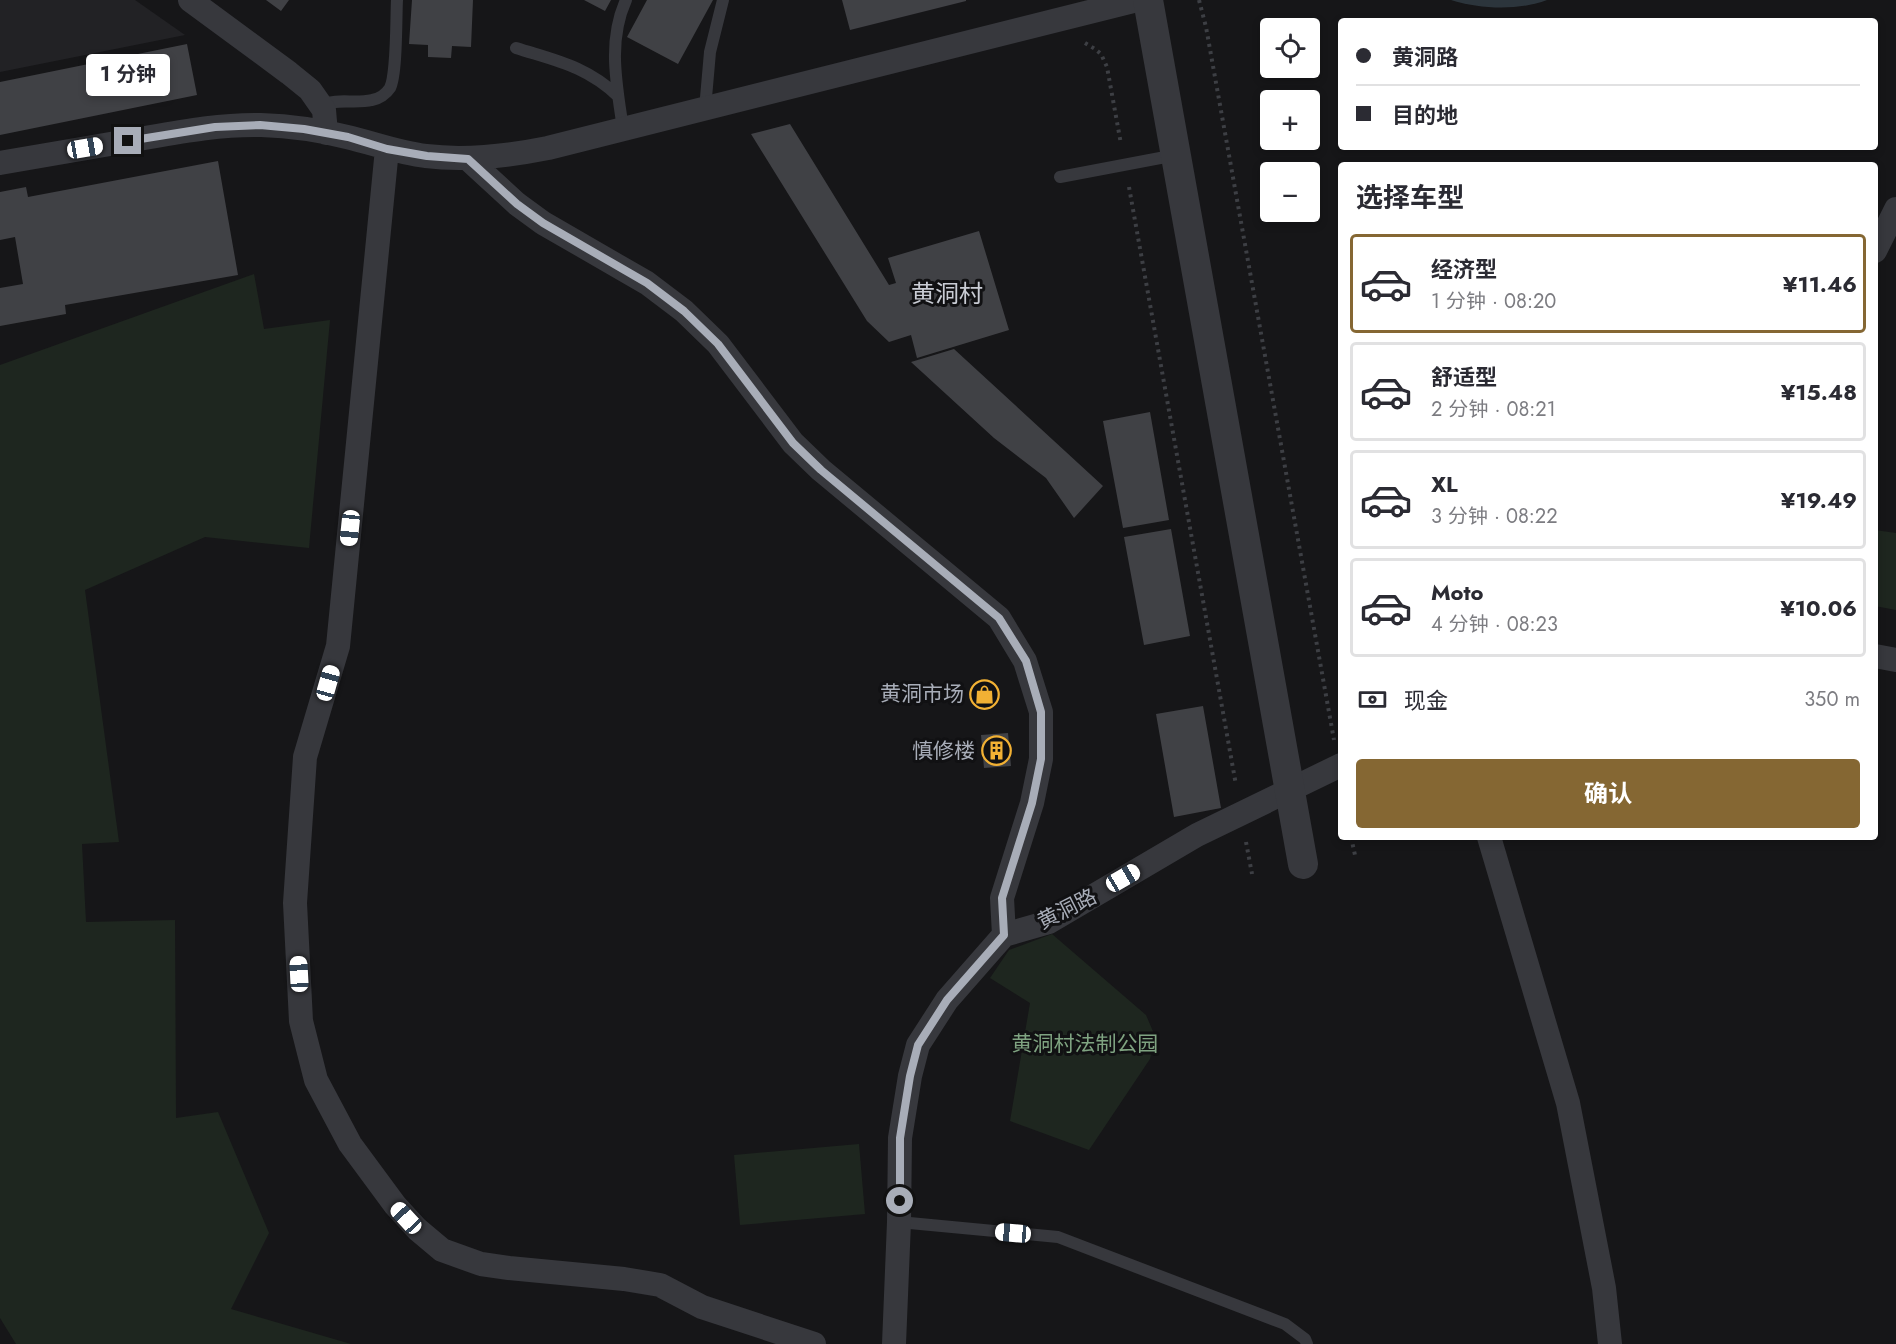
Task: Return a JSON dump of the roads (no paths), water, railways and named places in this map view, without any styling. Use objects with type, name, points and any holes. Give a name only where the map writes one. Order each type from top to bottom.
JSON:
[{"type":"street","points":[[190,0],[310,90],[321,105],[327,124],[326,133]]},
{"type":"street","points":[[0,163],[215,127],[260,125],[304,129],[348,137],[387,149],[427,156],[468,159],[508,156],[705,109],[1137,0]]},
{"type":"street","points":[[1148,0],[1303,864]]},
{"type":"street","points":[[387,149],[338,646],[305,757],[295,903],[301,1021],[316,1080],[350,1144],[388,1197],[417,1229],[442,1250],[481,1264],[660,1285],[702,1307],[814,1344]]},
{"type":"street","points":[[468,159],[517,204],[543,223],[647,283],[684,311],[718,344],[793,443],[821,470],[999,618],[1026,661],[1041,712],[1041,759],[1032,803],[1002,898],[1004,935],[947,1000],[918,1045],[910,1076],[900,1138],[894,1344]]},
{"type":"street","points":[[1878,245],[1896,209]]},
{"type":"street","points":[[1878,657],[1896,660]]},
{"type":"street","name":"黄洞路","points":[[1004,935],[1049,922],[1338,755]]},
{"type":"street","points":[[1489,840],[1568,1103],[1604,1288],[1610,1344]]},
{"type":"lane","points":[[321,105],[336,101],[372,100],[381,97],[389,90],[394,74],[397,0]]},
{"type":"lane","points":[[622,129],[615,46],[616,28],[626,0]]},
{"type":"lane","points":[[705,109],[710,52],[723,0]]},
{"type":"lane","points":[[516,48],[580,69],[598,78],[618,96]]},
{"type":"lane","points":[[1060,177],[1176,155]]},
{"type":"lane","points":[[899,1222],[1058,1237],[1285,1324],[1305,1339],[1307,1344]]},
{"type":"place","name":"黄洞市场","points":[[985,694]]},
{"type":"place","name":"慎修楼","points":[[996,751]]},
{"type":"district","name":"黄洞村","points":[[947,293]]},
{"type":"park label","name":"黄洞村法制公园","points":[[1085,1044]]}]
